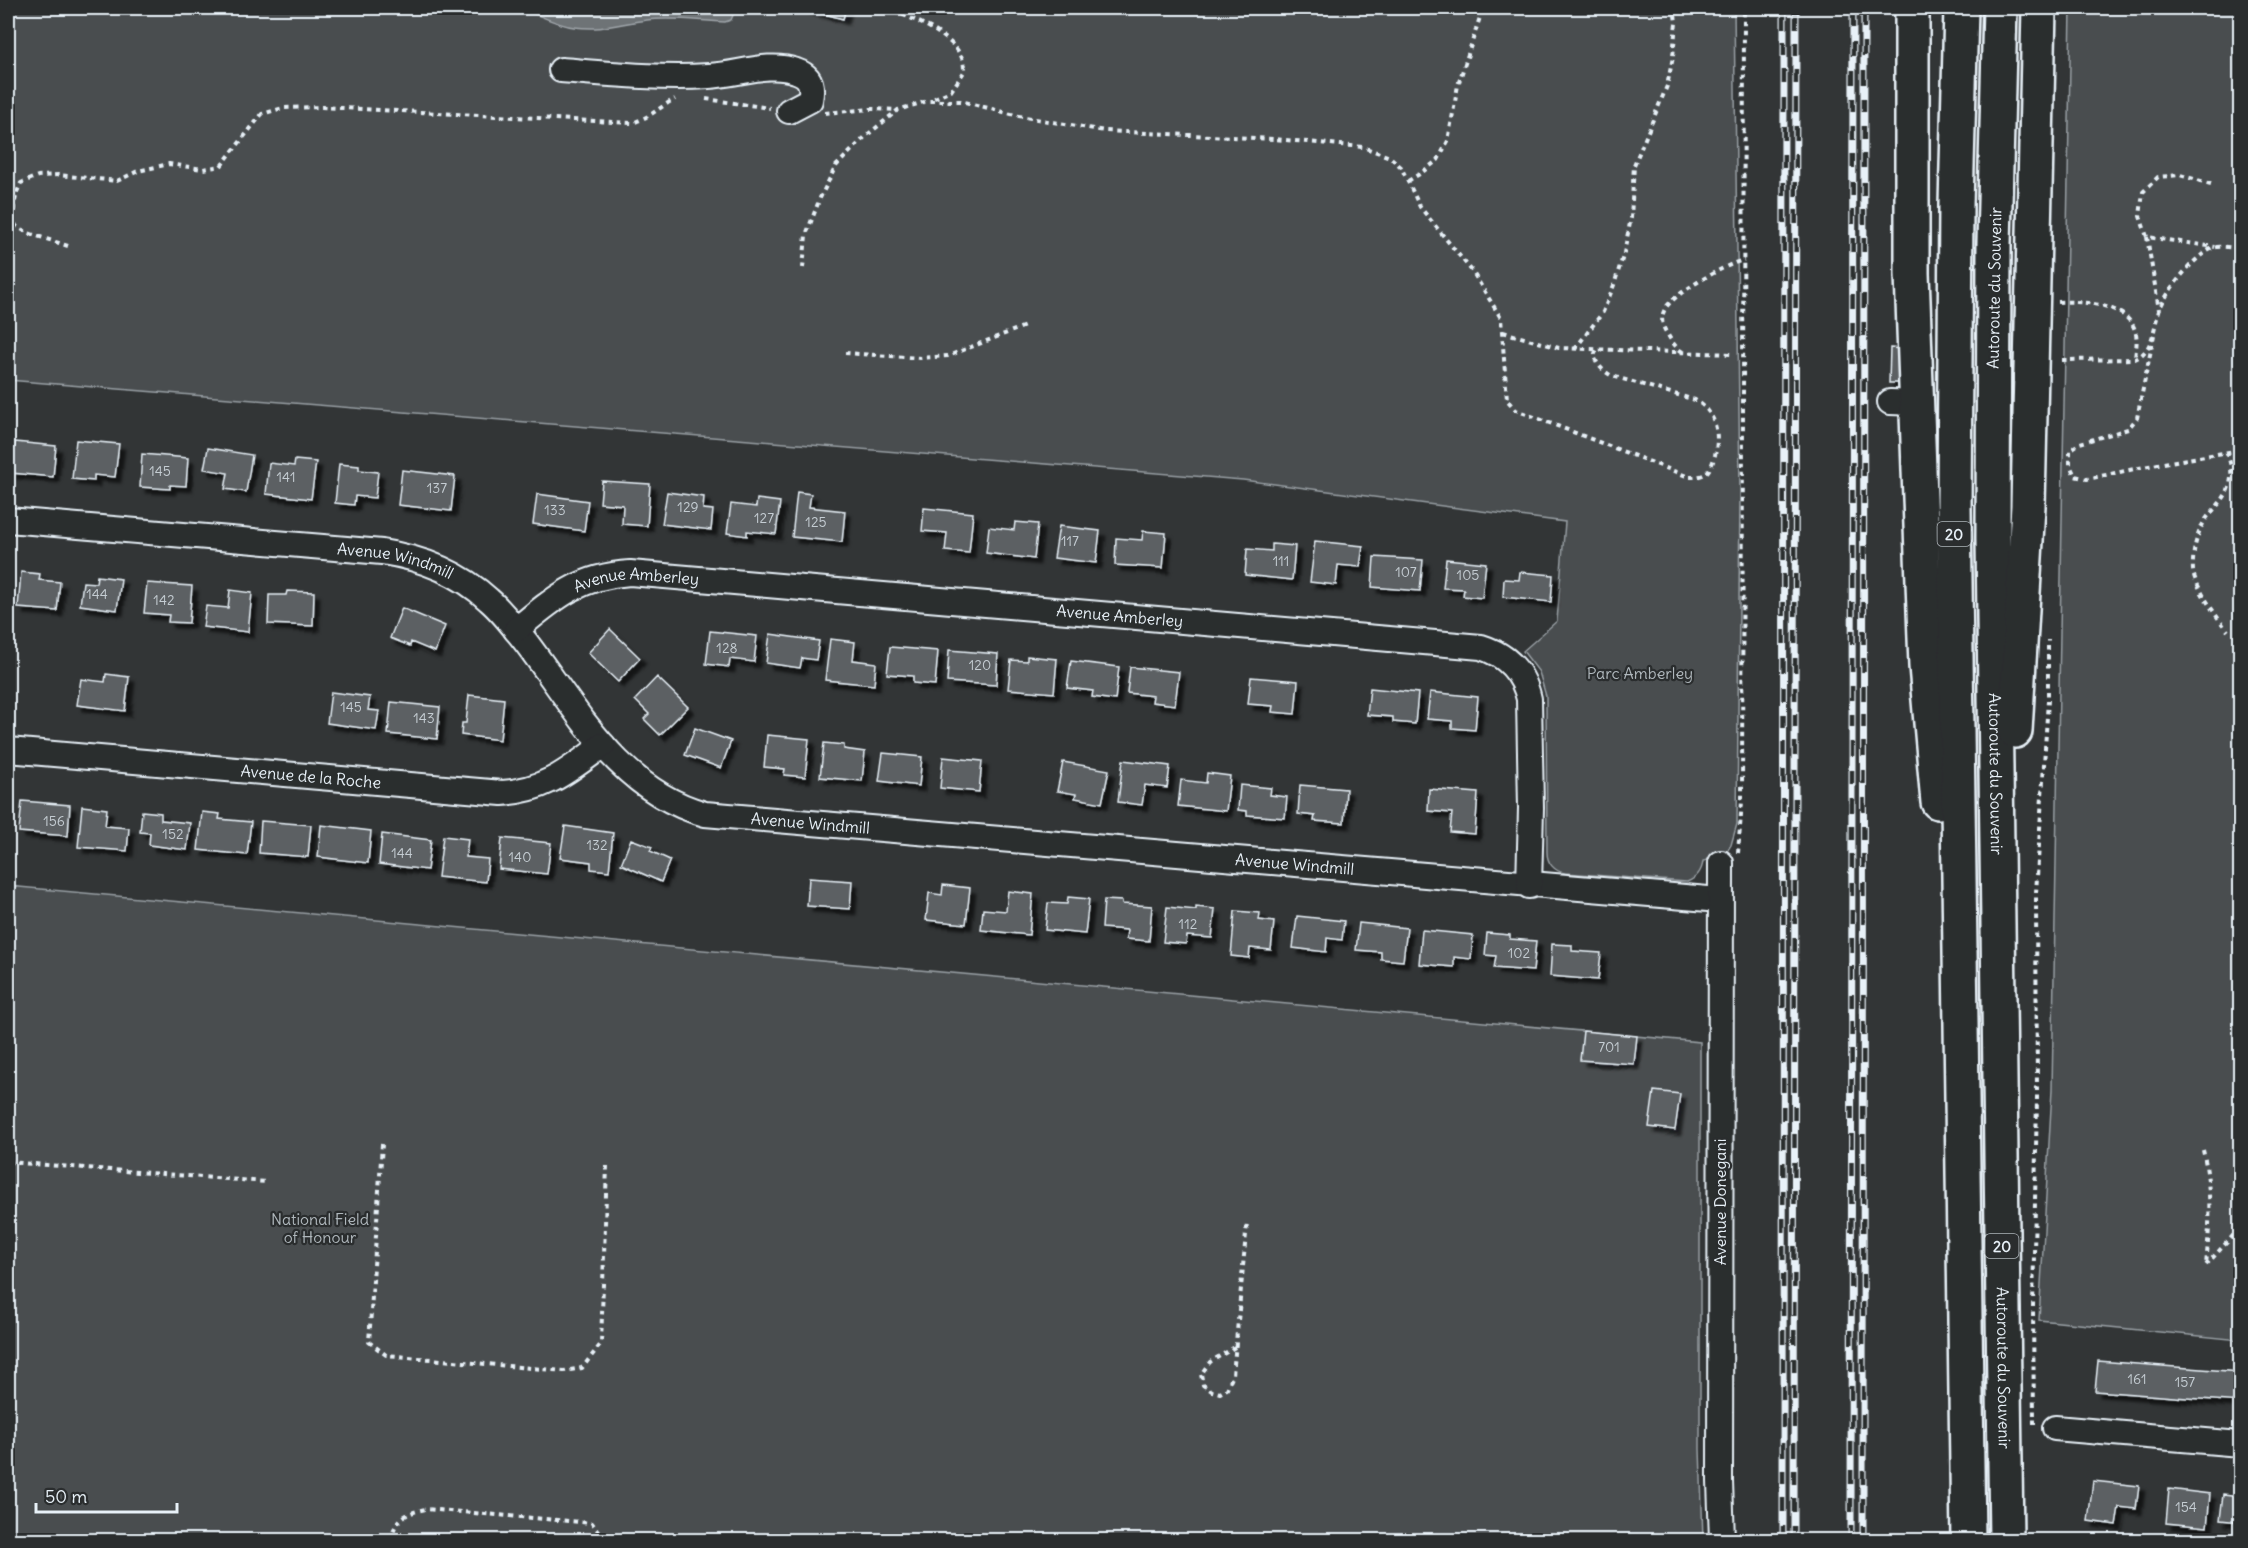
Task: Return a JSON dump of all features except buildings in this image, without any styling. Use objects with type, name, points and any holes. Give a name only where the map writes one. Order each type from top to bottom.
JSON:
[{"type":"highway","points":[[1912,8],[1911,182],[1904,403],[1961,1061]]},
{"type":"highway","name":"20","points":[[1961,8],[1956,205],[1954,498],[1968,1540]]},
{"type":"highway","name":"Autoroute du Souvenir","points":[[2000,8],[1994,243],[1993,435],[2006,1540]]},
{"type":"highway","points":[[1999,1015],[2028,506],[2039,8]]},
{"type":"street","points":[[561,70],[663,77],[711,76],[774,67],[796,71],[808,78],[813,89],[810,100],[789,111]]},
{"type":"street","name":"Avenue Windmill","points":[[8,520],[401,555],[432,564],[462,580],[490,600],[516,630],[603,745],[634,778],[662,798],[693,811],[720,817],[1529,886],[1720,900]]},
{"type":"street","name":"Avenue Amberley","points":[[516,630],[549,602],[573,587],[599,577],[630,573],[1481,646],[1499,654],[1516,668],[1527,688],[1531,808],[1529,886]]},
{"type":"street","name":"Avenue de la Roche","points":[[8,750],[502,793],[531,790],[544,785],[603,745]]},
{"type":"street","name":"Avenue Donegani","points":[[1721,863],[1722,1540]]},
{"type":"street","points":[[2045,1429],[2241,1444]]},
{"type":"path","points":[[702,98],[789,111],[836,113],[871,109],[898,110],[951,91],[964,72],[962,57],[944,37],[910,17],[886,8]]},
{"type":"path","points":[[1408,181],[1438,160],[1448,141],[1458,85],[1483,8]]},
{"type":"path","points":[[1575,349],[1603,312],[1624,253],[1631,218],[1634,165],[1667,86],[1676,22],[1674,8]]},
{"type":"path","points":[[1740,834],[1742,801],[1744,8]]},
{"type":"path","points":[[68,246],[28,233],[16,226],[14,206],[16,192],[21,183],[38,176],[71,174],[117,181],[138,171],[169,164],[203,169],[221,166],[262,114],[283,108],[322,107],[632,123],[649,117],[675,99],[684,98]]},
{"type":"path","points":[[927,101],[961,101],[1019,116],[1105,131],[1274,139],[1363,147],[1390,157],[1401,167],[1420,207],[1472,271],[1501,318],[1507,400],[1516,410],[1689,477],[1700,477],[1707,472],[1714,458],[1718,432],[1713,417],[1703,405],[1695,400],[1612,376],[1597,363],[1594,356],[1597,349]]},
{"type":"path","points":[[803,267],[806,235],[820,198],[836,166],[866,136],[898,110]]},
{"type":"path","points":[[2211,184],[2180,175],[2158,177],[2143,192],[2140,216],[2147,237],[2159,310],[2137,418],[2128,429],[2080,443],[2070,450],[2070,465],[2075,476],[2087,479],[2241,450]]},
{"type":"path","points":[[2147,237],[2215,247],[2241,248]]},
{"type":"path","points":[[2159,310],[2192,261],[2215,247]]},
{"type":"path","points":[[1693,354],[1680,351],[1666,333],[1662,324],[1664,310],[1673,300],[1695,284],[1744,260]]},
{"type":"path","points":[[2057,313],[2057,302],[2071,301],[2100,305],[2118,312],[2135,330],[2135,359]]},
{"type":"path","points":[[845,353],[912,357],[948,356],[1025,326]]},
{"type":"path","points":[[1503,332],[1559,348],[1733,354]]},
{"type":"path","points":[[2062,360],[2135,359],[2143,355],[2154,335]]},
{"type":"path","points":[[2226,452],[2231,461],[2232,479],[2224,498],[2205,520],[2195,543],[2193,573],[2216,615],[2228,631]]},
{"type":"path","points":[[2045,1429],[2033,1307],[2037,1097],[2036,893],[2048,700],[2048,636]]},
{"type":"path","points":[[382,1144],[369,1342],[386,1355],[564,1371],[582,1368],[601,1344],[607,1165]]},
{"type":"path","points":[[2203,1149],[2210,1181],[2210,1222],[2205,1265],[2241,1228]]},
{"type":"path","points":[[8,1161],[266,1182]]},
{"type":"path","points":[[1235,1347],[1210,1362],[1202,1374],[1203,1384],[1212,1391],[1220,1394],[1227,1389],[1233,1375],[1247,1223]]},
{"type":"path","points":[[391,1540],[393,1530],[406,1513],[426,1509],[591,1522],[602,1536],[602,1540]]},
{"type":"green space","name":"Parc Amberley","points":[[8,8],[1734,8],[1740,493],[1737,824],[1731,845],[1724,856],[1703,861],[1698,874],[1687,882],[1565,873],[1554,868],[1550,863],[1547,856],[1546,696],[1539,672],[1523,651],[1557,621],[1565,522],[1243,480],[8,380]]},
{"type":"green space","points":[[2071,8],[2240,8],[2240,1340],[2039,1320],[2052,1090]]},
{"type":"green space","name":"National Field of Honour","points":[[8,886],[1700,1042],[1700,1449],[1703,1540],[8,1540]]},
{"type":"shaded area","points":[[518,8],[736,8],[731,20],[725,22],[657,19],[585,28],[567,26]]},
{"type":"railway","points":[[1783,1540],[1784,8]]},
{"type":"railway","points":[[1794,1540],[1796,8]]},
{"type":"railway","points":[[1851,1540],[1853,8]]},
{"type":"railway","points":[[1863,1540],[1864,8]]}]
